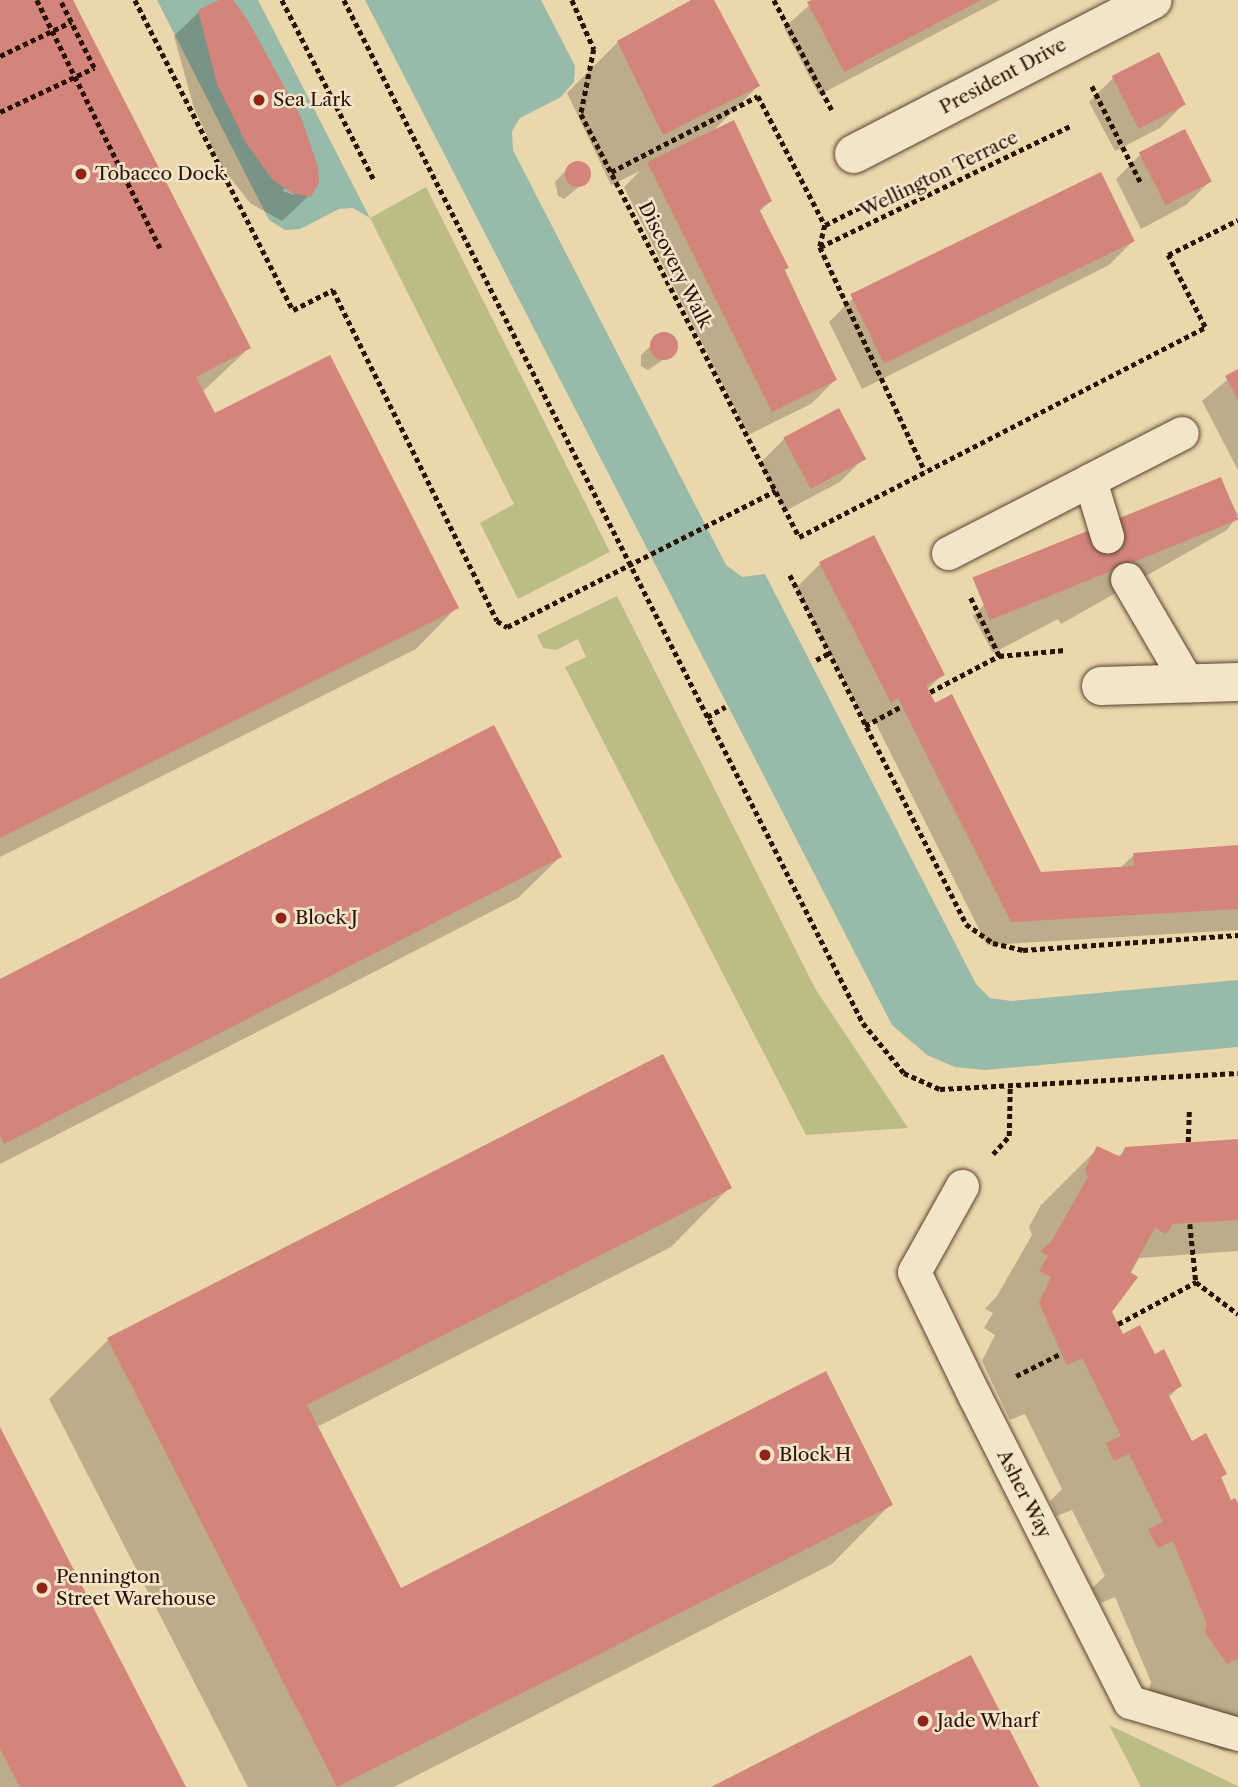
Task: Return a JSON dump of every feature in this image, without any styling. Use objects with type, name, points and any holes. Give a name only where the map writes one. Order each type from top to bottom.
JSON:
[{"type":"street","name":"President Drive","points":[[854,154],[1153,0]]},
{"type":"street","points":[[1101,686],[1189,685],[1238,681]]},
{"type":"lane","points":[[948,553],[1182,433]]},
{"type":"lane","points":[[1090,480],[1107,536]]},
{"type":"lane","points":[[1127,579],[1189,685]]},
{"type":"lane","name":"Asher Way","points":[[962,1186],[914,1272],[975,1397],[1130,1702],[1238,1734]]},
{"type":"path","points":[[37,0],[160,247]]},
{"type":"path","points":[[0,112],[93,68],[60,0]]},
{"type":"path","points":[[135,0],[293,310],[334,290],[497,621],[507,627],[775,491]]},
{"type":"path","points":[[282,0],[374,180]]},
{"type":"path","points":[[344,0],[863,1023],[904,1073],[940,1089],[1010,1088],[1238,1073]]},
{"type":"path","name":"Discovery Walk","points":[[572,0],[594,49],[581,114],[799,537],[925,471]]},
{"type":"path","points":[[774,0],[854,154]]},
{"type":"path","points":[[0,56],[71,22]]},
{"type":"path","points":[[53,30],[75,76]]},
{"type":"path","points":[[1070,41],[1141,183]]},
{"type":"path","points":[[611,172],[758,96],[825,225],[820,247],[925,471],[1205,327],[1168,255],[1238,220]]},
{"type":"path","name":"Wellington Terrace","points":[[820,247],[1070,126]]},
{"type":"path","points":[[825,225],[868,204]]},
{"type":"path","points":[[930,692],[999,656],[948,553]]},
{"type":"path","points":[[790,576],[966,924],[993,943],[1023,950],[1238,935]]},
{"type":"path","points":[[816,660],[829,653]]},
{"type":"path","points":[[865,726],[902,706]]},
{"type":"path","points":[[708,717],[725,707]]},
{"type":"path","points":[[962,1186],[1009,1136],[1010,1088]]},
{"type":"path","points":[[1188,1142],[1189,1111]]},
{"type":"path","points":[[1191,1224],[1196,1282],[1238,1314]]},
{"type":"path","points":[[1118,1324],[1196,1282]]},
{"type":"green space","points":[[426,187],[610,552],[518,599],[480,523],[514,504],[370,218]]},
{"type":"green space","points":[[617,596],[816,990],[908,1128],[806,1135],[565,667],[586,657],[578,639],[556,650],[543,648],[537,635]]},
{"type":"green space","points":[[1109,1725],[1238,1786],[1238,1787],[1141,1787]]},
{"type":"shaded area","points":[[157,0],[258,0],[370,218],[353,208],[339,209],[300,229],[285,230],[269,220]]},
{"type":"shaded area","points":[[365,0],[541,0],[575,66],[574,82],[561,97],[520,118],[512,131],[513,150],[726,565],[742,577],[765,574],[976,984],[990,998],[1011,1001],[1238,980],[1238,1047],[985,1070],[955,1067],[927,1055],[892,1025]]},
{"type":"building","points":[[0,0],[73,0],[251,348],[196,377],[215,413],[330,355],[459,608],[0,838]]},
{"type":"building","name":"Sea Lark","points":[[219,0],[233,0],[247,19],[301,117],[318,167],[319,182],[311,197],[292,193],[273,180],[246,143],[217,84],[198,10]]},
{"type":"building","points":[[691,0],[714,0],[760,86],[663,135],[617,41]]},
{"type":"building","points":[[981,0],[844,72],[807,2]]},
{"type":"building","points":[[1159,52],[1186,105],[1139,129],[1112,76]]},
{"type":"building","points":[[734,120],[772,201],[759,209],[789,268],[784,270],[837,380],[772,412],[647,162]]},
{"type":"building","points":[[1185,129],[1212,182],[1165,205],[1139,153]]},
{"type":"building","points":[[578,161],[587,165],[591,174],[587,183],[578,187],[569,183],[565,174],[569,165]]},
{"type":"building","points":[[1101,172],[1135,241],[884,364],[850,294]]},
{"type":"building","points":[[664,332],[674,336],[678,346],[674,356],[664,360],[654,356],[650,346],[654,336]]},
{"type":"building","points":[[1238,369],[1238,400],[1225,376]]},
{"type":"building","points":[[839,408],[866,459],[811,489],[783,438]]},
{"type":"building","points":[[1221,477],[1238,520],[990,620],[973,577]]},
{"type":"building","points":[[874,535],[945,675],[926,685],[935,703],[952,694],[1041,872],[1134,866],[1133,853],[1238,845],[1238,909],[1011,922],[898,698],[891,703],[819,562]]},
{"type":"building","name":"Block J","points":[[494,725],[562,857],[4,1144],[0,1136],[0,979]]},
{"type":"building","name":"Block H","points":[[663,1054],[732,1188],[307,1405],[401,1588],[826,1371],[893,1505],[337,1787],[107,1338]]},
{"type":"building","points":[[1238,1139],[1238,1220],[1173,1224],[1166,1234],[1155,1228],[1130,1272],[1138,1277],[1112,1312],[1123,1334],[1140,1325],[1155,1354],[1164,1349],[1182,1386],[1168,1394],[1192,1441],[1206,1433],[1227,1474],[1221,1477],[1231,1500],[1235,1498],[1238,1503],[1238,1659],[1227,1664],[1205,1633],[1207,1624],[1173,1541],[1158,1548],[1148,1529],[1163,1522],[1129,1454],[1114,1461],[1106,1443],[1121,1436],[1082,1358],[1067,1365],[1039,1303],[1051,1277],[1039,1271],[1048,1256],[1040,1251],[1051,1242],[1088,1177],[1085,1169],[1097,1146],[1121,1157],[1125,1147]]},
{"type":"building","name":"Pennington Street Warehouse","points":[[0,1427],[186,1787],[20,1787],[0,1749]]},
{"type":"building","name":"Jade Wharf","points":[[971,1655],[1039,1787],[711,1787]]},
{"type":"place","name":"Sea Lark","points":[[259,100]]},
{"type":"place","name":"Tobacco Dock","points":[[81,174]]},
{"type":"place","name":"Block J","points":[[281,918]]},
{"type":"place","name":"Block H","points":[[765,1455]]},
{"type":"place","name":"Pennington Street Warehouse","points":[[42,1588]]},
{"type":"place","name":"Jade Wharf","points":[[923,1721]]}]
